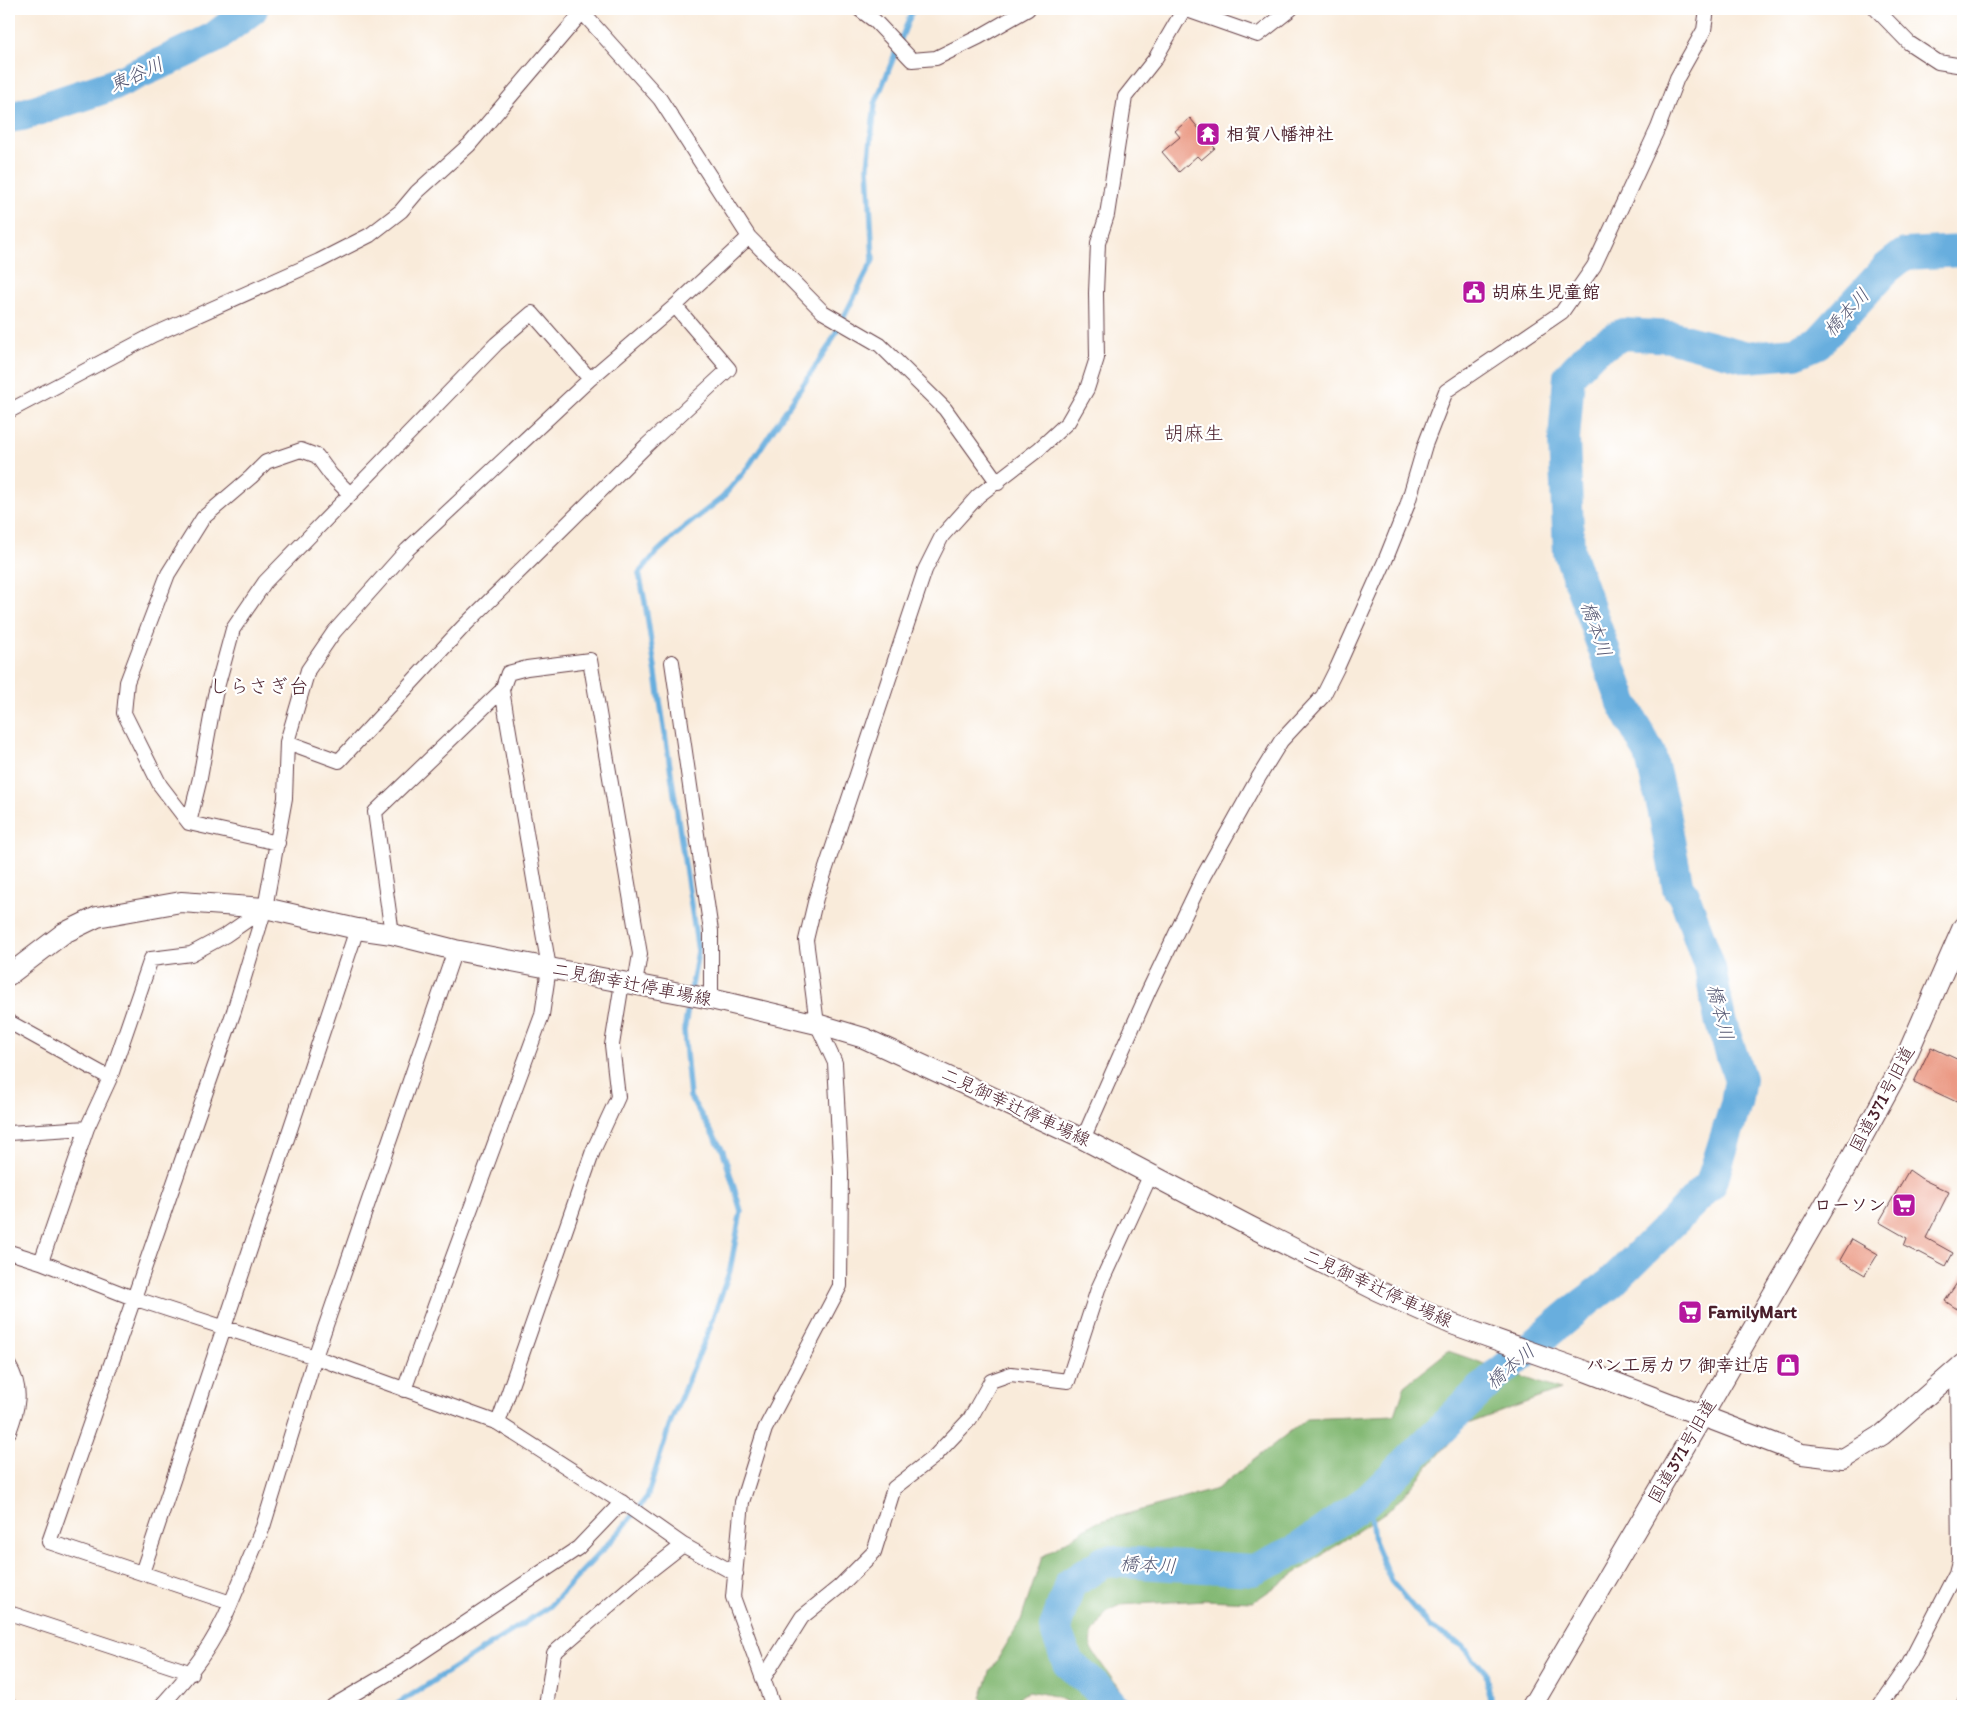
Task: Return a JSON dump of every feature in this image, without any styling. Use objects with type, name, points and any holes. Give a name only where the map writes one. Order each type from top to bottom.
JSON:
[{"type":"main road","name":"二見御幸辻停車場線","points":[[9,975],[64,933],[97,917],[181,902],[265,908],[357,929],[392,934],[455,950],[679,994],[709,998],[817,1024],[864,1038],[1083,1138],[1249,1226],[1376,1290],[1452,1324],[1585,1371],[1802,1454],[1843,1459],[1882,1435],[1960,1366]]},
{"type":"main road","name":"国道371号旧道","points":[[1532,1706],[1835,1186],[1906,1057],[1963,927]]},
{"type":"street","points":[[859,9],[875,21],[912,60],[936,58],[979,37],[1028,9]]},
{"type":"street","points":[[773,1706],[733,1597],[742,1502],[765,1429],[840,1286],[841,1173],[835,1063],[817,1024],[806,940],[816,898],[925,570],[942,536],[978,496],[998,483],[1068,422],[1087,389],[1097,358],[1098,243],[1107,215],[1125,96],[1154,59],[1184,9],[1258,35],[1291,9]]},
{"type":"street","points":[[1083,1138],[1149,990],[1204,876],[1257,780],[1281,741],[1323,696],[1337,668],[1400,524],[1425,445],[1446,391],[1562,312],[1594,266],[1658,128],[1677,78],[1704,30],[1707,9]]},
{"type":"street","points":[[1876,9],[1909,42],[1938,62],[1963,66]]},
{"type":"street","points":[[9,411],[153,335],[319,261],[370,235],[401,211],[417,192],[469,145],[584,10],[660,99],[750,237],[823,312],[880,345],[945,409],[998,483]]},
{"type":"street","points":[[231,1603],[49,1542],[234,1011],[265,908],[285,798],[287,742],[308,670],[334,632],[407,550],[590,379],[675,306],[750,237]]},
{"type":"street","points":[[287,742],[339,761],[463,627],[647,445],[729,369],[675,306]]},
{"type":"street","points":[[189,823],[200,778],[215,695],[233,629],[265,582],[496,344],[532,313],[590,379]]},
{"type":"street","points":[[278,843],[189,823],[160,785],[124,713],[127,682],[168,574],[203,518],[266,462],[301,450],[317,456],[350,494]]},
{"type":"street","points":[[392,934],[375,812],[502,690],[508,673],[527,668],[590,660],[640,954],[629,983],[612,1045],[618,1097],[593,1151],[498,1423]]},
{"type":"street","points":[[672,662],[711,931],[709,998]]},
{"type":"street","points":[[404,1390],[542,1015],[549,968],[502,690]]},
{"type":"street","points":[[41,1262],[87,1128],[110,1078],[152,960],[191,954],[226,935],[265,908]]},
{"type":"street","points":[[142,1573],[357,929]]},
{"type":"street","points":[[161,1706],[192,1672],[222,1624],[264,1527],[315,1357],[455,950]]},
{"type":"street","points":[[9,1022],[110,1078]]},
{"type":"street","points":[[9,1133],[87,1128]]},
{"type":"street","points":[[762,1679],[802,1617],[839,1587],[874,1552],[894,1488],[935,1456],[964,1425],[991,1381],[1011,1374],[1031,1378],[1068,1381],[1098,1289],[1152,1174]]},
{"type":"street","points":[[9,1252],[41,1262],[133,1298],[315,1357],[498,1423],[625,1504],[678,1541],[736,1574]]},
{"type":"street","points":[[9,1366],[16,1377],[18,1392],[17,1411],[9,1432]]},
{"type":"street","points":[[1880,1706],[1909,1664],[1958,1567],[1960,1366]]},
{"type":"street","points":[[333,1706],[401,1666],[578,1548],[625,1504]]},
{"type":"street","points":[[546,1706],[554,1653],[642,1577],[678,1541]]},
{"type":"street","points":[[9,1613],[192,1672]]},
{"type":"green space","points":[[1448,1351],[1560,1390],[1465,1425],[1393,1507],[1253,1602],[1205,1600],[1120,1605],[1107,1611],[1092,1634],[1091,1649],[1131,1706],[1075,1706],[1055,1696],[1029,1691],[1005,1706],[987,1706],[981,1698],[990,1672],[1021,1620],[1042,1557],[1094,1523],[1217,1489],[1306,1419],[1395,1415],[1405,1385]]},
{"type":"building","points":[[1190,118],[1215,148],[1201,160],[1197,156],[1179,172],[1162,152],[1180,137],[1175,131]]},
{"type":"building","points":[[1931,1047],[1963,1062],[1963,1105],[1914,1082]]},
{"type":"building","points":[[1909,1170],[1922,1179],[1949,1192],[1926,1238],[1953,1253],[1946,1266],[1904,1246],[1907,1238],[1879,1222]]},
{"type":"building","points":[[1852,1239],[1878,1254],[1865,1275],[1840,1260]]},
{"type":"building","points":[[1963,1274],[1963,1313],[1945,1301]]},
{"type":"waterway","name":"東谷川","points":[[9,117],[22,115],[110,86],[214,38],[252,9]]},
{"type":"waterway","points":[[394,1706],[549,1607],[621,1530],[647,1497],[671,1421],[707,1335],[730,1270],[741,1211],[723,1151],[690,1097],[684,1031],[698,951],[639,573],[658,551],[722,498],[748,467],[829,346],[873,260],[868,166],[875,104],[913,9]]},
{"type":"waterway","name":"橋本川","points":[[1113,1706],[1095,1686],[1068,1663],[1055,1628],[1070,1584],[1105,1561],[1253,1570],[1297,1550],[1369,1499],[1490,1381],[1575,1310],[1610,1284],[1711,1184],[1736,1104],[1740,1079],[1720,1020],[1710,968],[1684,895],[1678,888],[1663,808],[1650,754],[1623,703],[1569,552],[1564,440],[1569,376],[1594,350],[1623,334],[1672,337],[1747,357],[1795,353],[1818,343],[1887,268],[1905,254],[1963,251]]},
{"type":"waterway","points":[[1369,1499],[1374,1541],[1391,1581],[1430,1627],[1463,1646],[1486,1673],[1491,1706]]},
{"type":"place","name":"相賀八幡神社","points":[[1208,134]]},
{"type":"place","name":"胡麻生児童館","points":[[1474,292]]},
{"type":"place","name":"ローソン","points":[[1904,1205]]},
{"type":"place","name":"FamilyMart","points":[[1690,1312]]},
{"type":"place","name":"パン工房カワ 御幸辻店","points":[[1788,1365]]},
{"type":"district","name":"胡麻生","points":[[1194,433]]},
{"type":"district","name":"しらさぎ台","points":[[259,686]]}]
